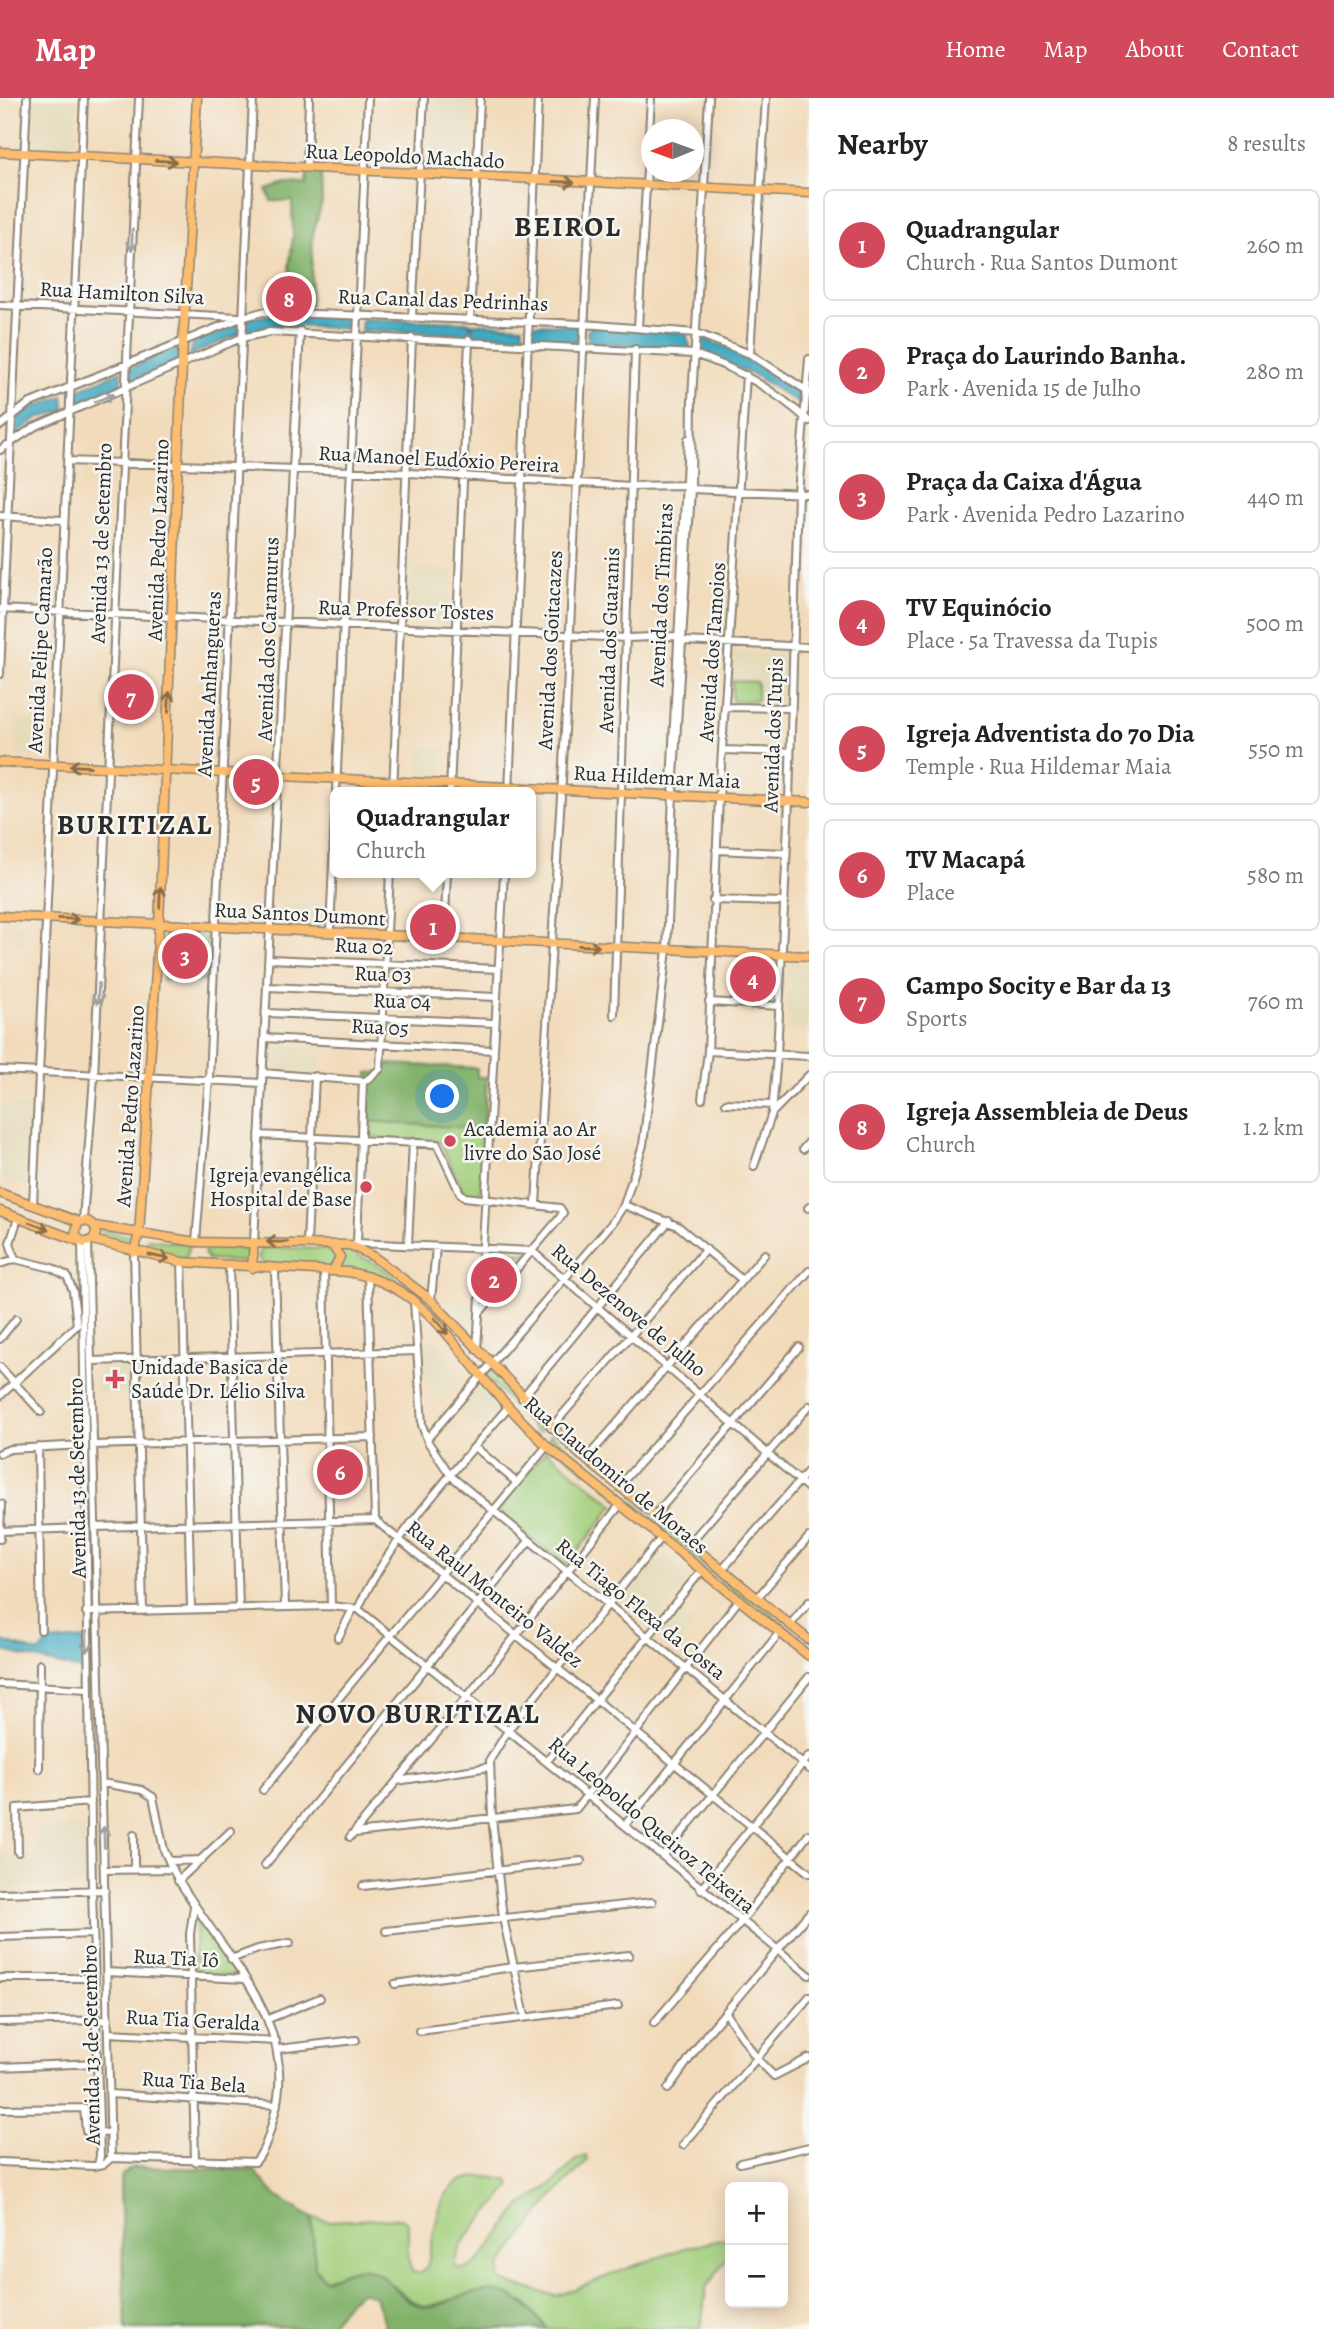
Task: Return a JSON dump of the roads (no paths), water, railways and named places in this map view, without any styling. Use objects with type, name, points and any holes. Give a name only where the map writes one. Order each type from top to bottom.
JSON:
[{"type":"main road","name":"Avenida Pedro Lazarino","points":[[134,1252],[139,1234],[159,924],[182,362],[197,98]]},
{"type":"main road","name":"Rua Leopoldo Machado","points":[[0,152],[809,193]]},
{"type":"main road","name":"Rua Hildemar Maia","points":[[0,762],[393,781],[442,787]]},
{"type":"main road","name":"Rua Hildemar Maia","points":[[536,790],[673,793],[809,802]]},
{"type":"main road","name":"Rua Santos Dumont","points":[[0,916],[809,956]]},
{"type":"main road","points":[[0,1193],[81,1221],[74,1232],[85,1241],[96,1234],[95,1226]]},
{"type":"main road","name":"Rua Claudomiro de Moraes","points":[[0,1211],[85,1241],[182,1262],[368,1276],[414,1299],[437,1321],[508,1407],[547,1446],[809,1656]]},
{"type":"main road","name":"Rua Claudomiro de Moraes","points":[[81,1221],[95,1226],[196,1242],[354,1244],[388,1266],[431,1300],[551,1428],[606,1476],[809,1640]]},
{"type":"main road","points":[[252,1268],[254,1242]]},
{"type":"main road","points":[[329,1271],[340,1257],[332,1244]]},
{"type":"main road","points":[[584,1477],[592,1472],[590,1462]]},
{"type":"main road","points":[[598,1487],[606,1476]]},
{"type":"street","points":[[0,674],[4,517],[11,444],[27,98]]},
{"type":"street","name":"Avenida Felipe Camarão","points":[[33,1203],[72,309],[84,98]]},
{"type":"street","points":[[126,369],[139,98]]},
{"type":"street","points":[[241,318],[253,98]]},
{"type":"street","points":[[307,168],[309,98]]},
{"type":"street","points":[[336,787],[368,98]]},
{"type":"street","points":[[412,317],[424,98]]},
{"type":"street","points":[[470,320],[480,98]]},
{"type":"street","points":[[509,787],[538,98]]},
{"type":"street","name":"Avenida dos Goitacazes","points":[[536,1204],[561,790],[595,98]]},
{"type":"street","points":[[638,328],[651,98]]},
{"type":"street","name":"Avenida dos Timbiras","points":[[673,793],[670,776],[684,485],[695,352],[709,98]]},
{"type":"street","points":[[750,354],[765,98]]},
{"type":"street","name":"Rua Hamilton Silva","points":[[0,305],[241,318]]},
{"type":"street","name":"Rua Canal das Pedrinhas","points":[[0,426],[12,420],[28,404],[69,392],[183,347],[241,318],[262,312],[584,325],[696,335],[750,354],[808,393]]},
{"type":"street","name":"Avenida Anhangueras","points":[[196,1242],[209,1079],[237,466],[241,318]]},
{"type":"street","name":"Avenida dos Caramurus","points":[[254,1242],[280,775],[300,331]]},
{"type":"street","name":"Rua Canal das Pedrinhas","points":[[0,450],[34,427],[68,411],[241,337],[270,332],[357,331],[412,338],[695,352],[746,375],[783,398],[807,418]]},
{"type":"street","points":[[393,787],[412,338]]},
{"type":"street","points":[[450,787],[469,340]]},
{"type":"street","name":"Avenida dos Guaranis","points":[[614,1015],[635,349]]},
{"type":"street","name":"Avenida dos Tupis","points":[[772,1114],[789,801],[798,493],[807,418],[809,359]]},
{"type":"street","name":"Avenida 13 de Setembro","points":[[81,1221],[94,1077],[126,369]]},
{"type":"street","name":"Avenida dos Tamoios","points":[[702,1099],[708,1051],[710,953],[746,375]]},
{"type":"street","name":"Avenida dos Timbiras","points":[[624,1205],[643,1145],[667,950],[673,793],[691,489],[692,398]]},
{"type":"street","name":"Rua Manoel Eudóxio Pereira","points":[[67,461],[408,472],[575,484],[684,485]]},
{"type":"street","points":[[684,485],[691,489],[809,494]]},
{"type":"street","points":[[4,517],[63,520]]},
{"type":"street","name":"Rua Professor Tostes","points":[[2,609],[626,638],[677,636]]},
{"type":"street","points":[[677,636],[684,641],[809,648]]},
{"type":"street","points":[[727,706],[791,708]]},
{"type":"street","points":[[723,750],[790,752]]},
{"type":"street","points":[[716,850],[785,853]]},
{"type":"street","points":[[330,932],[332,878]]},
{"type":"street","points":[[263,1073],[364,1082],[380,1069],[390,878]]},
{"type":"street","points":[[444,937],[447,878]]},
{"type":"street","points":[[477,1350],[504,878]]},
{"type":"street","points":[[713,900],[784,902]]},
{"type":"street","name":"Rua 02","points":[[270,959],[498,969]]},
{"type":"street","name":"Rua 03","points":[[268,987],[496,997]]},
{"type":"street","points":[[709,1002],[779,1006]]},
{"type":"street","name":"Rua 04","points":[[267,1013],[495,1023]]},
{"type":"street","name":"Rua 05","points":[[265,1038],[493,1050]]},
{"type":"street","points":[[708,1051],[809,1056]]},
{"type":"street","points":[[0,1070],[149,1080],[209,1079],[262,1083]]},
{"type":"street","points":[[754,1166],[772,1114],[809,1075]]},
{"type":"street","points":[[307,1243],[315,1076]]},
{"type":"street","points":[[354,1244],[364,1082]]},
{"type":"street","points":[[726,1103],[773,1105]]},
{"type":"street","points":[[259,1136],[438,1144],[460,1193],[485,1201],[560,1208],[563,1213],[558,1220],[479,1314]]},
{"type":"street","points":[[408,1245],[413,1142]]},
{"type":"street","points":[[803,1149],[809,1142]]},
{"type":"street","points":[[427,1439],[480,1374],[491,1365],[566,1278],[624,1205],[669,1221],[686,1231],[741,1279]]},
{"type":"street","points":[[15,1259],[10,1243],[18,1218]]},
{"type":"street","points":[[522,1398],[669,1221]]},
{"type":"street","name":"Avenida 13 de Setembro","points":[[85,1241],[81,1326],[100,2156],[98,2165]]},
{"type":"street","name":"Avenida 13 de Setembro","points":[[85,1241],[92,1361],[110,2095],[110,2159],[98,2165]]},
{"type":"street","name":"Rua Dezenove de Julho","points":[[354,1244],[532,1251],[809,1489]]},
{"type":"street","points":[[431,1300],[436,1247]]},
{"type":"street","points":[[551,1428],[706,1249]]},
{"type":"street","points":[[134,1252],[144,1611]]},
{"type":"street","points":[[590,1462],[666,1365],[765,1254]]},
{"type":"street","points":[[0,1264],[15,1259],[52,1268],[67,1276],[81,1326],[0,1396]]},
{"type":"street","points":[[182,1262],[191,1608]]},
{"type":"street","points":[[229,1266],[239,1608]]},
{"type":"street","points":[[275,1269],[285,1607]]},
{"type":"street","points":[[329,1271],[325,1354],[331,1606]]},
{"type":"street","points":[[619,1486],[809,1271]]},
{"type":"street","points":[[368,1276],[375,1520]]},
{"type":"street","points":[[414,1299],[422,1425],[427,1439]]},
{"type":"street","points":[[0,1339],[16,1319]]},
{"type":"street","points":[[655,1515],[799,1348]]},
{"type":"street","points":[[92,1361],[416,1351]]},
{"type":"street","points":[[0,1367],[41,1412]]},
{"type":"street","points":[[689,1544],[809,1406]]},
{"type":"street","points":[[338,1639],[369,1583],[508,1407]]},
{"type":"street","points":[[93,1445],[373,1437]]},
{"type":"street","name":"Rua Tiago Flexa da Costa","points":[[427,1439],[451,1476],[809,1769]]},
{"type":"street","points":[[0,1453],[7,1449],[84,1445]]},
{"type":"street","points":[[263,1790],[440,1572],[547,1446]]},
{"type":"street","points":[[38,1447],[41,1630]]},
{"type":"street","points":[[475,1447],[516,1482]]},
{"type":"street","points":[[722,1570],[809,1470]]},
{"type":"street","points":[[0,1539],[1,1504]]},
{"type":"street","points":[[620,1505],[467,1697],[352,1835],[573,1811],[739,1600]]},
{"type":"street","name":"Rua Raul Monteiro Valdez","points":[[95,1527],[375,1520],[809,1873]]},
{"type":"street","points":[[0,1531],[85,1528]]},
{"type":"street","points":[[757,1598],[809,1537]]},
{"type":"street","points":[[525,2017],[503,1919],[489,1767],[496,1747],[509,1729],[661,1538]]},
{"type":"street","points":[[265,1865],[530,1541]]},
{"type":"street","points":[[548,1761],[702,1570]]},
{"type":"street","points":[[790,1625],[809,1602]]},
{"type":"street","name":"Rua Leopoldo Queiroz Teixeira","points":[[86,1612],[331,1606],[355,1610],[509,1729],[741,1922],[809,1975]]},
{"type":"street","points":[[625,1825],[780,1632]]},
{"type":"street","points":[[39,1769],[40,1664]]},
{"type":"street","points":[[663,1856],[809,1677]]},
{"type":"street","points":[[0,1684],[88,1689]]},
{"type":"street","points":[[701,1889],[809,1756]]},
{"type":"street","points":[[397,1781],[489,1767]]},
{"type":"street","points":[[91,1770],[97,1773],[102,1768]]},
{"type":"street","points":[[100,2156],[110,2159],[230,2164],[248,2164],[258,2160],[276,2105],[281,2074],[277,2045],[268,2019],[172,1869],[150,1794],[102,1783]]},
{"type":"street","points":[[18,1852],[17,1808],[91,1802]]},
{"type":"street","points":[[178,1881],[231,1831]]},
{"type":"street","points":[[654,2023],[741,1922],[809,1834]]},
{"type":"street","points":[[134,1835],[134,1870]]},
{"type":"street","points":[[169,1861],[203,1860]]},
{"type":"street","points":[[363,1886],[581,1861]]},
{"type":"street","points":[[105,1870],[172,1869]]},
{"type":"street","points":[[0,1893],[105,1890]]},
{"type":"street","points":[[386,1931],[652,1902]]},
{"type":"street","points":[[194,1906],[190,1926],[195,2162]]},
{"type":"street","points":[[668,2089],[706,2035],[809,1913]]},
{"type":"street","points":[[0,1937],[93,1934]]},
{"type":"street","points":[[231,1959],[258,1949],[290,1943]]},
{"type":"street","points":[[395,1984],[513,1967],[629,1955]]},
{"type":"street","name":"Rua Tia Iô","points":[[107,1972],[244,1979]]},
{"type":"street","points":[[0,1978],[94,1978]]},
{"type":"street","points":[[683,2146],[757,2059],[805,2008],[809,1997]]},
{"type":"street","points":[[268,2019],[320,1998]]},
{"type":"street","points":[[419,2031],[618,2006]]},
{"type":"street","points":[[726,2013],[757,2059],[775,2076],[809,2058]]},
{"type":"street","points":[[0,2022],[108,2020]]},
{"type":"street","name":"Rua Tia Geralda","points":[[108,2033],[194,2037],[277,2045],[356,2040]]},
{"type":"street","points":[[0,2067],[98,2063]]},
{"type":"street","name":"Rua Tia Bela","points":[[110,2095],[276,2105]]},
{"type":"street","points":[[84,2108],[85,2129],[110,2133]]},
{"type":"street","points":[[0,2109],[98,2108]]},
{"type":"street","points":[[740,2163],[809,2147]]},
{"type":"street","points":[[0,2162],[98,2165]]},
{"type":"water","points":[[283,313],[344,316],[351,319],[352,329],[278,325],[242,333],[190,355],[194,340],[250,318]]},
{"type":"water","points":[[362,319],[470,322],[469,334],[361,331]]},
{"type":"water","points":[[472,323],[523,326],[523,335],[472,336]]},
{"type":"water","points":[[531,324],[577,325],[578,337],[575,342],[530,339]]},
{"type":"water","points":[[591,326],[686,333],[690,347],[686,350],[589,342],[587,332]]},
{"type":"water","points":[[703,338],[736,351],[801,390],[801,405],[754,375],[700,352],[698,346]]},
{"type":"water","points":[[178,346],[179,362],[129,381],[131,368]]},
{"type":"water","points":[[121,371],[121,385],[73,407],[73,392]]},
{"type":"water","points":[[63,396],[65,410],[37,419],[13,436],[14,421],[27,410]]},
{"type":"water","points":[[83,1639],[84,1671],[0,1650],[0,1640],[39,1653],[47,1642]]},
{"type":"place","name":"Igreja Assembleia de Deus","points":[[289,299]]},
{"type":"place","name":"Campo Socity e Bar da 13","points":[[131,697]]},
{"type":"place","name":"Igreja Adventista do 7o Dia","points":[[256,782]]},
{"type":"place","name":"Quadrangular","points":[[433,927]]},
{"type":"place","name":"Praça da Caixa d'Água","points":[[185,956]]},
{"type":"place","name":"TV Equinócio","points":[[753,979]]},
{"type":"place","name":"Academia ao Ar livre do São José","points":[[450,1141]]},
{"type":"place","name":"Igreja evangélica Hospital de Base","points":[[366,1187]]},
{"type":"place","name":"Praça do Laurindo Banha.","points":[[494,1280]]},
{"type":"place","name":"Unidade Basica de Saúde Dr. Lélio Silva","points":[[115,1379]]},
{"type":"place","name":"TV Macapá","points":[[340,1472]]},
{"type":"district","name":"BEIROL","points":[[568,226]]},
{"type":"district","name":"BURITIZAL","points":[[135,824]]},
{"type":"district","name":"NOVO BURITIZAL","points":[[418,1713]]}]
